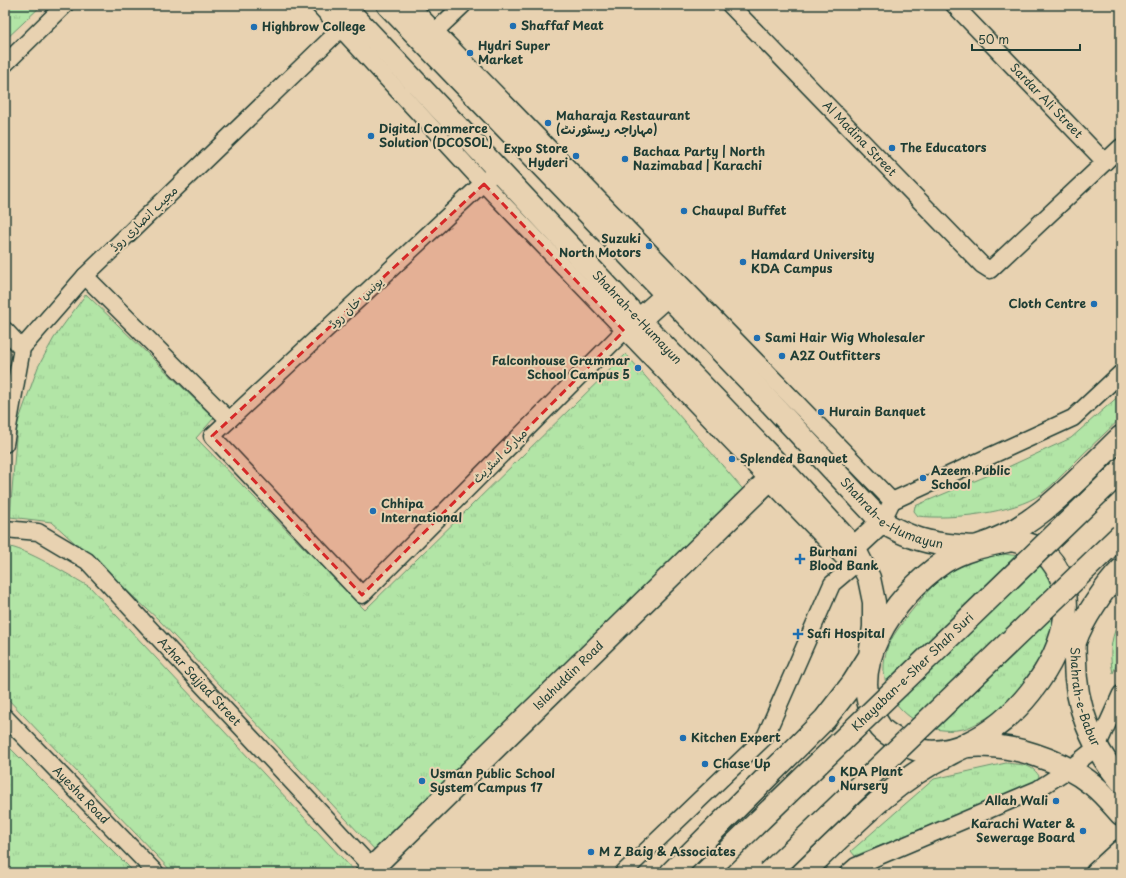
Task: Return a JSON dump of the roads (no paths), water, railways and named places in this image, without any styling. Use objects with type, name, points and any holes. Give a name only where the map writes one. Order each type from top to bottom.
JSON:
[{"type":"main road","name":"Shahrah-e-Humayun","points":[[388,5],[429,37],[667,295],[882,522],[904,535],[927,543],[976,547]]},
{"type":"main road","name":"Shahrah-e-Humayun","points":[[346,17],[491,176],[632,325],[856,557],[869,578],[874,602],[874,627],[870,656]]},
{"type":"main road","points":[[632,325],[667,295]]},
{"type":"main road","points":[[671,873],[825,719],[853,683],[870,656],[886,622],[912,589],[944,562],[1013,531],[1041,513],[1121,437]]},
{"type":"main road","name":"Khayaban-e-Sher Shah Suri","points":[[705,873],[1121,471]]},
{"type":"main road","name":"Islahuddin Road","points":[[370,870],[776,474]]},
{"type":"main road","points":[[856,557],[882,522]]},
{"type":"main road","points":[[769,873],[1121,535]]},
{"type":"main road","points":[[803,873],[901,783],[935,761],[999,730],[1030,706],[1057,676],[1075,643],[1080,614],[1076,591],[1062,566],[1039,548],[1012,540],[976,547]]},
{"type":"main road","name":"Shahrah-e-Babur","points":[[1121,570],[1095,604],[1075,643],[1075,671],[1079,699],[1086,724],[1097,747],[1111,770],[1121,781]]},
{"type":"main road","points":[[870,656],[865,682],[868,706],[882,730],[908,747],[936,752],[967,746],[1022,751],[1048,759],[1069,769],[1094,786],[1121,814]]},
{"type":"main road","points":[[1097,873],[1121,851]]},
{"type":"street","points":[[5,64],[65,5]]},
{"type":"street","points":[[319,5],[346,17]]},
{"type":"street","points":[[410,5],[429,37],[892,502]]},
{"type":"street","points":[[429,37],[464,5]]},
{"type":"street","name":"Al Madina Street","points":[[730,5],[982,265],[990,270],[1105,162]]},
{"type":"street","name":"Sardar Ali Street","points":[[954,5],[1105,162]]},
{"type":"street","name":"مجیب انصاری روڈ","points":[[22,348],[85,276],[346,17]]},
{"type":"street","points":[[1105,162],[1121,147]]},
{"type":"street","name":"یونس خان روڈ","points":[[212,436],[491,176]]},
{"type":"street","points":[[85,276],[229,420]]},
{"type":"street","name":"مبارک اسٹریٹ","points":[[212,436],[362,595],[632,325]]},
{"type":"street","points":[[5,330],[22,348],[5,444]]},
{"type":"street","points":[[882,522],[892,502],[1073,418],[1121,373]]},
{"type":"street","name":"Azhar Sajjad Street","points":[[5,529],[38,532],[87,561],[370,870]]},
{"type":"street","points":[[623,873],[765,737],[832,584],[856,557]]},
{"type":"street","points":[[848,873],[856,866],[1038,789],[1069,769],[1097,747],[1121,694]]},
{"type":"street","name":"Ayesha Road","points":[[5,717],[156,873]]},
{"type":"place","name":"Shaffaf Meat","points":[[513,26]]},
{"type":"place","name":"Highbrow College","points":[[254,27]]},
{"type":"place","name":"Hydri Super Market","points":[[470,53]]},
{"type":"place","name":"Maharaja Restaurant (مہاراجہ ریسٹورنٹ)","points":[[548,123]]},
{"type":"place","name":"Digital Commerce Solution (DCOSOL)","points":[[371,136]]},
{"type":"place","name":"The Educators","points":[[892,148]]},
{"type":"place","name":"Expo Store Hyderi","points":[[576,156]]},
{"type":"place","name":"Bachaa Party | North Nazimabad | Karachi","points":[[625,159]]},
{"type":"place","name":"Chaupal Buffet","points":[[684,211]]},
{"type":"place","name":"Suzuki North Motors","points":[[649,246]]},
{"type":"place","name":"Hamdard University KDA Campus","points":[[743,262]]},
{"type":"place","name":"Cloth Centre","points":[[1094,304]]},
{"type":"place","name":"Sami Hair Wig Wholesaler","points":[[757,338]]},
{"type":"place","name":"A2Z Outfitters","points":[[782,356]]},
{"type":"place","name":"Falconhouse Grammar School Campus 5","points":[[638,368]]},
{"type":"place","name":"Hurain Banquet","points":[[821,412]]},
{"type":"place","name":"Splended Banquet","points":[[732,459]]},
{"type":"place","name":"Azeem Public School","points":[[923,478]]},
{"type":"place","name":"Chhipa International","points":[[373,511]]},
{"type":"place","name":"Burhani Blood Bank","points":[[800,559]]},
{"type":"place","name":"Safi Hospital","points":[[798,634]]},
{"type":"place","name":"Kitchen Expert","points":[[683,738]]},
{"type":"place","name":"Chase Up","points":[[705,764]]},
{"type":"place","name":"KDA Plant Nursery","points":[[832,779]]},
{"type":"place","name":"Usman Public School System Campus 17","points":[[422,781]]},
{"type":"place","name":"Allah Wali","points":[[1056,801]]},
{"type":"place","name":"Karachi Water & Sewerage Board","points":[[1083,831]]},
{"type":"place","name":"M Z Baig & Associates","points":[[591,852]]}]
